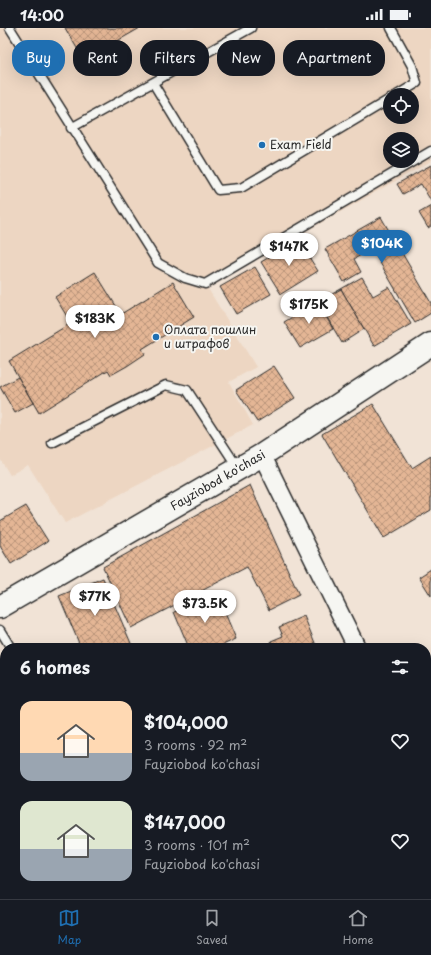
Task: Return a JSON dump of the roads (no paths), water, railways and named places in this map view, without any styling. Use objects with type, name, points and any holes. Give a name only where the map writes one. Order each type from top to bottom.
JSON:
[{"type":"street","name":"Fayziobod ko'chasi","points":[[0,607],[262,455],[431,344]]},
{"type":"street","points":[[262,455],[355,643]]},
{"type":"lane","points":[[10,28],[71,128],[158,263],[185,278],[205,284],[431,151]]},
{"type":"lane","points":[[71,128],[251,28]]},
{"type":"lane","points":[[391,28],[412,66],[417,83],[409,88]]},
{"type":"lane","points":[[153,83],[218,190],[241,188],[383,103]]},
{"type":"lane","points":[[52,443],[166,385],[187,390],[239,468]]},
{"type":"lane","points":[[0,630],[8,643]]},
{"type":"place","name":"Exam Field","points":[[262,145]]},
{"type":"place","name":"Оплата пошлин и штрафов","points":[[156,337]]}]
